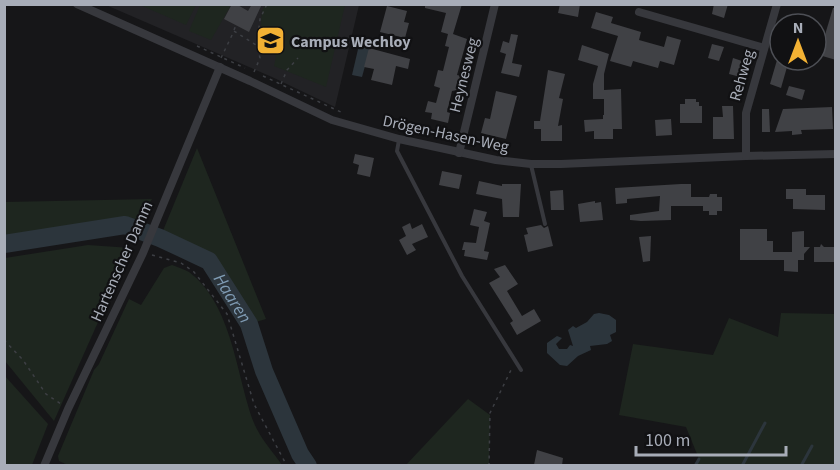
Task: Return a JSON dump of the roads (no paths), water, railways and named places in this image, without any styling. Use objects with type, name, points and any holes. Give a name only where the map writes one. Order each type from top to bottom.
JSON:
[{"type":"street","name":"Drögen-Hasen-Weg","points":[[77,4],[332,120],[459,153],[531,164],[836,154]]},
{"type":"street","name":"Heynesweg","points":[[459,153],[495,4]]},
{"type":"street","name":"Rehweg","points":[[746,156],[746,113],[777,4]]},
{"type":"street","points":[[639,12],[764,48]]},
{"type":"street","name":"Hartenscher Damm","points":[[44,465],[68,409],[146,252],[155,224],[220,68]]},
{"type":"lane","points":[[399,139],[397,151],[462,276],[521,370]]},
{"type":"lane","points":[[531,164],[545,224]]},
{"type":"waterway","name":"Haaren","points":[[4,244],[125,225],[160,238],[209,261],[249,324],[264,371],[300,454],[308,466]]},
{"type":"waterway","points":[[742,466],[765,423]]},
{"type":"waterway","points":[[801,466],[812,446]]},
{"type":"waterway","points":[[695,466],[699,459]]},
{"type":"place","name":"Campus Wechloy","points":[[270,41]]}]
